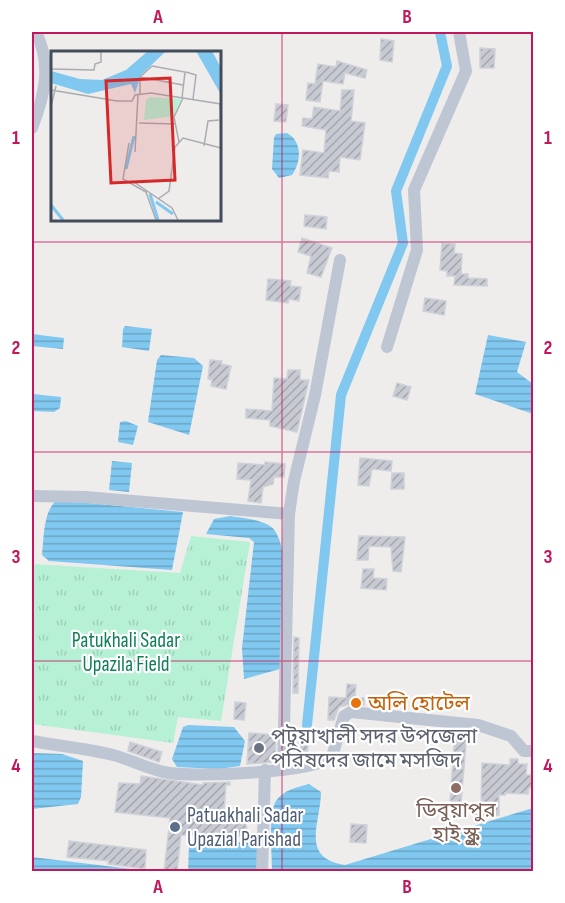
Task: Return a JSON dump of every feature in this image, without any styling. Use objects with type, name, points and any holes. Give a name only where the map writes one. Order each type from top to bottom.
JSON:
[{"type":"street","points":[[32,128],[41,105],[46,75],[44,52],[36,32]]},
{"type":"street","points":[[387,347],[417,250],[414,190],[466,70],[459,32]]},
{"type":"street","points":[[283,769],[289,514],[294,481],[315,395],[340,260]]},
{"type":"street","points":[[32,496],[96,498],[289,514]]},
{"type":"street","points":[[32,741],[114,755],[172,773],[265,771],[318,765],[327,761],[336,751],[344,716],[351,712],[478,725],[511,736],[524,751],[534,752]]},
{"type":"street","points":[[261,872],[265,771]]},
{"type":"green space","name":"Patukhali Sadar Upazila Field","points":[[191,536],[250,542],[221,721],[178,717],[173,743],[32,724],[32,564],[180,573]]},
{"type":"water","points":[[287,133],[296,142],[299,158],[292,175],[279,178],[272,169],[274,138],[276,134]]},
{"type":"water","points":[[125,326],[152,329],[149,351],[122,347]]},
{"type":"water","points":[[32,334],[64,338],[63,349],[32,346]]},
{"type":"water","points":[[488,335],[526,342],[517,372],[533,384],[533,414],[475,394]]},
{"type":"water","points":[[161,355],[194,358],[203,366],[189,435],[148,422],[157,360]]},
{"type":"water","points":[[32,394],[61,397],[60,408],[54,412],[32,411]]},
{"type":"water","points":[[126,421],[138,426],[133,445],[118,442],[120,422]]},
{"type":"water","points":[[112,461],[132,463],[129,492],[109,490]]},
{"type":"water","points":[[57,500],[183,512],[172,570],[49,561],[42,555],[44,533],[49,511]]},
{"type":"water","points":[[230,516],[256,520],[270,526],[278,536],[284,571],[285,593],[280,669],[244,679],[242,648],[254,542],[249,538],[206,534],[214,519]]},
{"type":"water","points":[[188,725],[234,727],[245,741],[240,766],[219,769],[177,767],[172,759],[183,727]]},
{"type":"water","points":[[32,753],[62,754],[83,761],[81,797],[78,804],[32,809]]},
{"type":"water","points":[[309,784],[321,792],[316,826],[317,847],[322,855],[331,861],[345,865],[533,808],[533,871],[272,871],[271,825],[276,801],[287,792]]},
{"type":"water","points":[[195,840],[258,843],[260,871],[188,872],[189,844]]},
{"type":"water","points":[[32,857],[148,871],[32,871]]},
{"type":"building","points":[[381,39],[394,41],[392,62],[380,60]]},
{"type":"building","points":[[480,48],[495,49],[494,68],[480,68]]},
{"type":"building","points":[[337,61],[367,70],[365,78],[345,73],[343,84],[323,81],[320,102],[306,100],[308,83],[315,84],[318,64],[336,67]]},
{"type":"building","points":[[342,90],[354,90],[351,121],[365,123],[360,160],[340,157],[339,172],[329,171],[328,178],[300,175],[303,150],[324,153],[326,130],[302,126],[303,118],[312,119],[314,107],[340,111]]},
{"type":"building","points":[[276,104],[288,105],[286,122],[274,121]]},
{"type":"building","points":[[305,215],[327,217],[326,229],[304,226]]},
{"type":"building","points":[[302,238],[332,248],[321,277],[307,273],[311,256],[298,252]]},
{"type":"building","points":[[442,243],[455,244],[454,253],[462,254],[461,274],[468,274],[468,278],[487,279],[487,286],[454,285],[455,276],[447,276],[447,271],[440,270]]},
{"type":"building","points":[[268,279],[291,281],[290,286],[301,287],[299,301],[289,299],[288,303],[266,300]]},
{"type":"building","points":[[425,298],[446,301],[444,315],[423,311]]},
{"type":"building","points":[[210,360],[222,361],[221,364],[231,366],[226,389],[211,386],[212,380],[208,379]]},
{"type":"building","points":[[288,370],[300,370],[300,380],[309,380],[297,432],[270,426],[270,420],[246,418],[246,409],[272,411],[274,378],[287,379]]},
{"type":"building","points":[[397,383],[411,387],[407,400],[393,396]]},
{"type":"building","points":[[360,458],[392,461],[391,471],[372,469],[369,486],[358,485]]},
{"type":"building","points":[[265,462],[285,464],[284,477],[274,477],[273,484],[263,487],[261,503],[248,501],[251,480],[237,479],[238,463],[265,465]]},
{"type":"building","points":[[392,473],[404,473],[404,489],[391,489]]},
{"type":"building","points":[[359,536],[405,537],[401,572],[393,571],[391,547],[369,546],[368,560],[357,560]]},
{"type":"building","points":[[363,569],[374,569],[373,578],[387,579],[386,590],[361,588]]},
{"type":"building","points":[[294,637],[299,638],[298,693],[293,693]]},
{"type":"building","points":[[347,684],[356,685],[355,698],[364,698],[364,705],[351,704],[339,707],[334,720],[328,720],[329,697],[346,698]]},
{"type":"building","points":[[235,702],[246,703],[244,720],[234,719]]},
{"type":"building","name":"পটুয়াখালী সদর উপজেলা পরিষদের জামে মসজিদ","points":[[249,733],[276,735],[275,762],[247,764]]},
{"type":"building","points":[[455,733],[467,733],[461,802],[450,801]]},
{"type":"building","points":[[130,742],[162,752],[159,762],[128,751]]},
{"type":"building","points":[[292,742],[308,746],[307,757],[291,760]]},
{"type":"building","points":[[510,759],[518,759],[518,764],[527,764],[526,775],[534,775],[534,788],[529,788],[528,794],[499,795],[499,815],[475,817],[475,805],[481,805],[482,763],[510,765]]},
{"type":"building","points":[[141,776],[203,785],[203,783],[230,782],[230,785],[226,785],[223,824],[245,820],[248,835],[220,838],[181,835],[177,872],[164,872],[170,818],[115,812],[119,783],[140,784]]},
{"type":"building","points":[[351,824],[367,825],[366,843],[350,842]]},
{"type":"building","points":[[69,841],[146,850],[145,869],[108,864],[109,861],[67,857]]},
{"type":"waterway","points":[[307,725],[341,395],[403,243],[396,191],[447,66],[440,32]]},
{"type":"place","name":"অলি হোটেল","points":[[356,703]]},
{"type":"place","name":"পটুয়াখালী সদর উপজেলা পরিষদের জামে মসজিদ","points":[[259,748]]},
{"type":"place","name":"ডিবুয়াপুর হাই স্কুল","points":[[456,788]]},
{"type":"place","name":"Patuakhali Sadar Upazial Parishad","points":[[175,827]]}]
